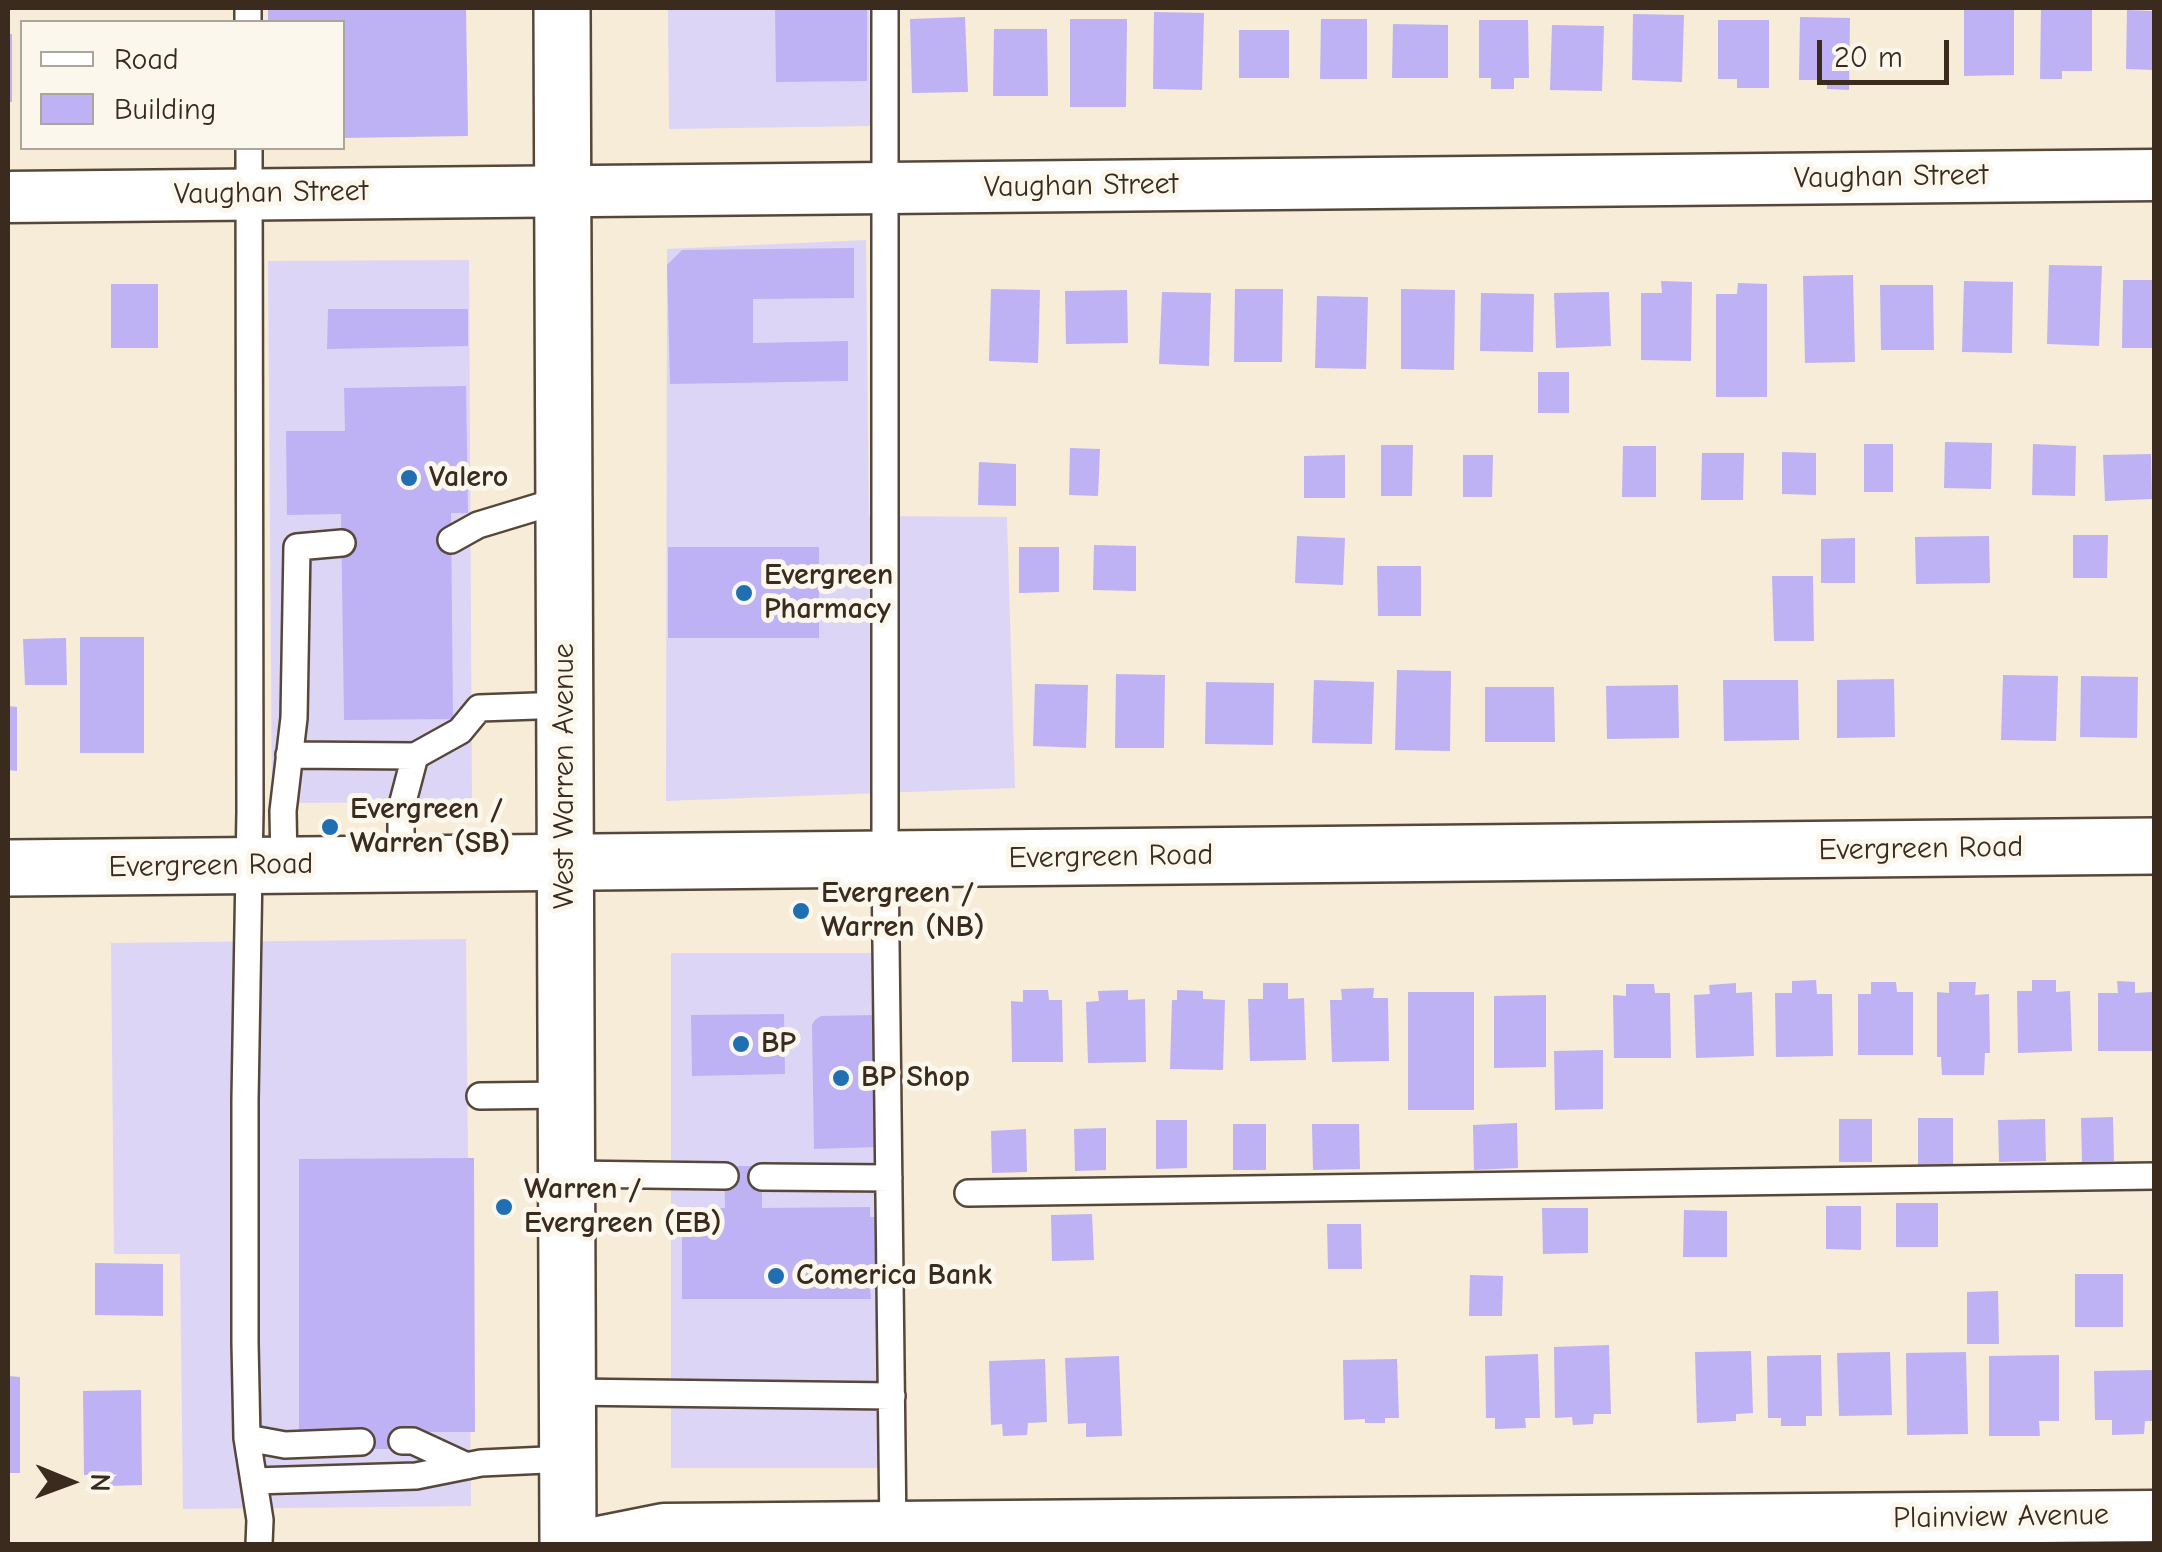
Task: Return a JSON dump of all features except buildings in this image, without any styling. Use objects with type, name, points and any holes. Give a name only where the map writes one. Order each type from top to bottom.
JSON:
[{"type":"street","name":"West Warren Avenue","points":[[562,8],[568,1544]]},
{"type":"street","name":"Vaughan Street","points":[[8,197],[250,171],[562,190],[2154,175]]},
{"type":"street","name":"Evergreen Road","points":[[8,868],[2154,846]]},
{"type":"street","name":"Plainview Avenue","points":[[589,1544],[664,1529],[892,1536],[2154,1516]]},
{"type":"lane","points":[[885,8],[885,859],[892,1536]]},
{"type":"lane","points":[[250,171],[267,865],[245,1137],[247,1438],[260,1520],[259,1544]]},
{"type":"lane","points":[[451,540],[478,525],[564,499]]},
{"type":"lane","points":[[267,865],[283,811],[294,718],[297,547],[342,543]]},
{"type":"lane","points":[[289,754],[415,756],[460,731],[479,708],[566,705]]},
{"type":"lane","points":[[401,864],[401,810],[415,756]]},
{"type":"lane","points":[[480,1096],[567,1095]]},
{"type":"lane","points":[[568,1174],[725,1176]]},
{"type":"lane","points":[[762,1176],[889,1178]]},
{"type":"lane","points":[[968,1193],[2154,1176]]},
{"type":"lane","points":[[568,1392],[892,1396]]},
{"type":"lane","points":[[247,1438],[285,1445],[361,1442]]},
{"type":"lane","points":[[402,1441],[414,1441],[468,1466]]},
{"type":"lane","points":[[254,1480],[416,1476],[481,1463],[568,1459]]},
{"type":"shaded area","points":[[668,8],[869,8],[870,126],[669,129]]},
{"type":"shaded area","points":[[866,240],[869,516],[1007,517],[1015,788],[666,801],[667,249]]},
{"type":"shaded area","points":[[469,260],[472,802],[272,803],[268,261]]},
{"type":"shaded area","points":[[466,939],[471,1506],[183,1509],[180,1254],[114,1254],[111,943]]},
{"type":"shaded area","points":[[671,953],[877,953],[877,1468],[671,1468]]},
{"type":"place","name":"Valero","points":[[409,478]]},
{"type":"place","name":"Evergreen Pharmacy","points":[[744,593]]},
{"type":"place","name":"Evergreen / Warren (SB)","points":[[330,827]]},
{"type":"place","name":"Evergreen / Warren (NB)","points":[[801,911]]},
{"type":"place","name":"BP","points":[[741,1044]]},
{"type":"place","name":"BP Shop","points":[[841,1078]]},
{"type":"place","name":"Warren / Evergreen (EB)","points":[[504,1207]]},
{"type":"place","name":"Comerica Bank","points":[[776,1276]]}]
